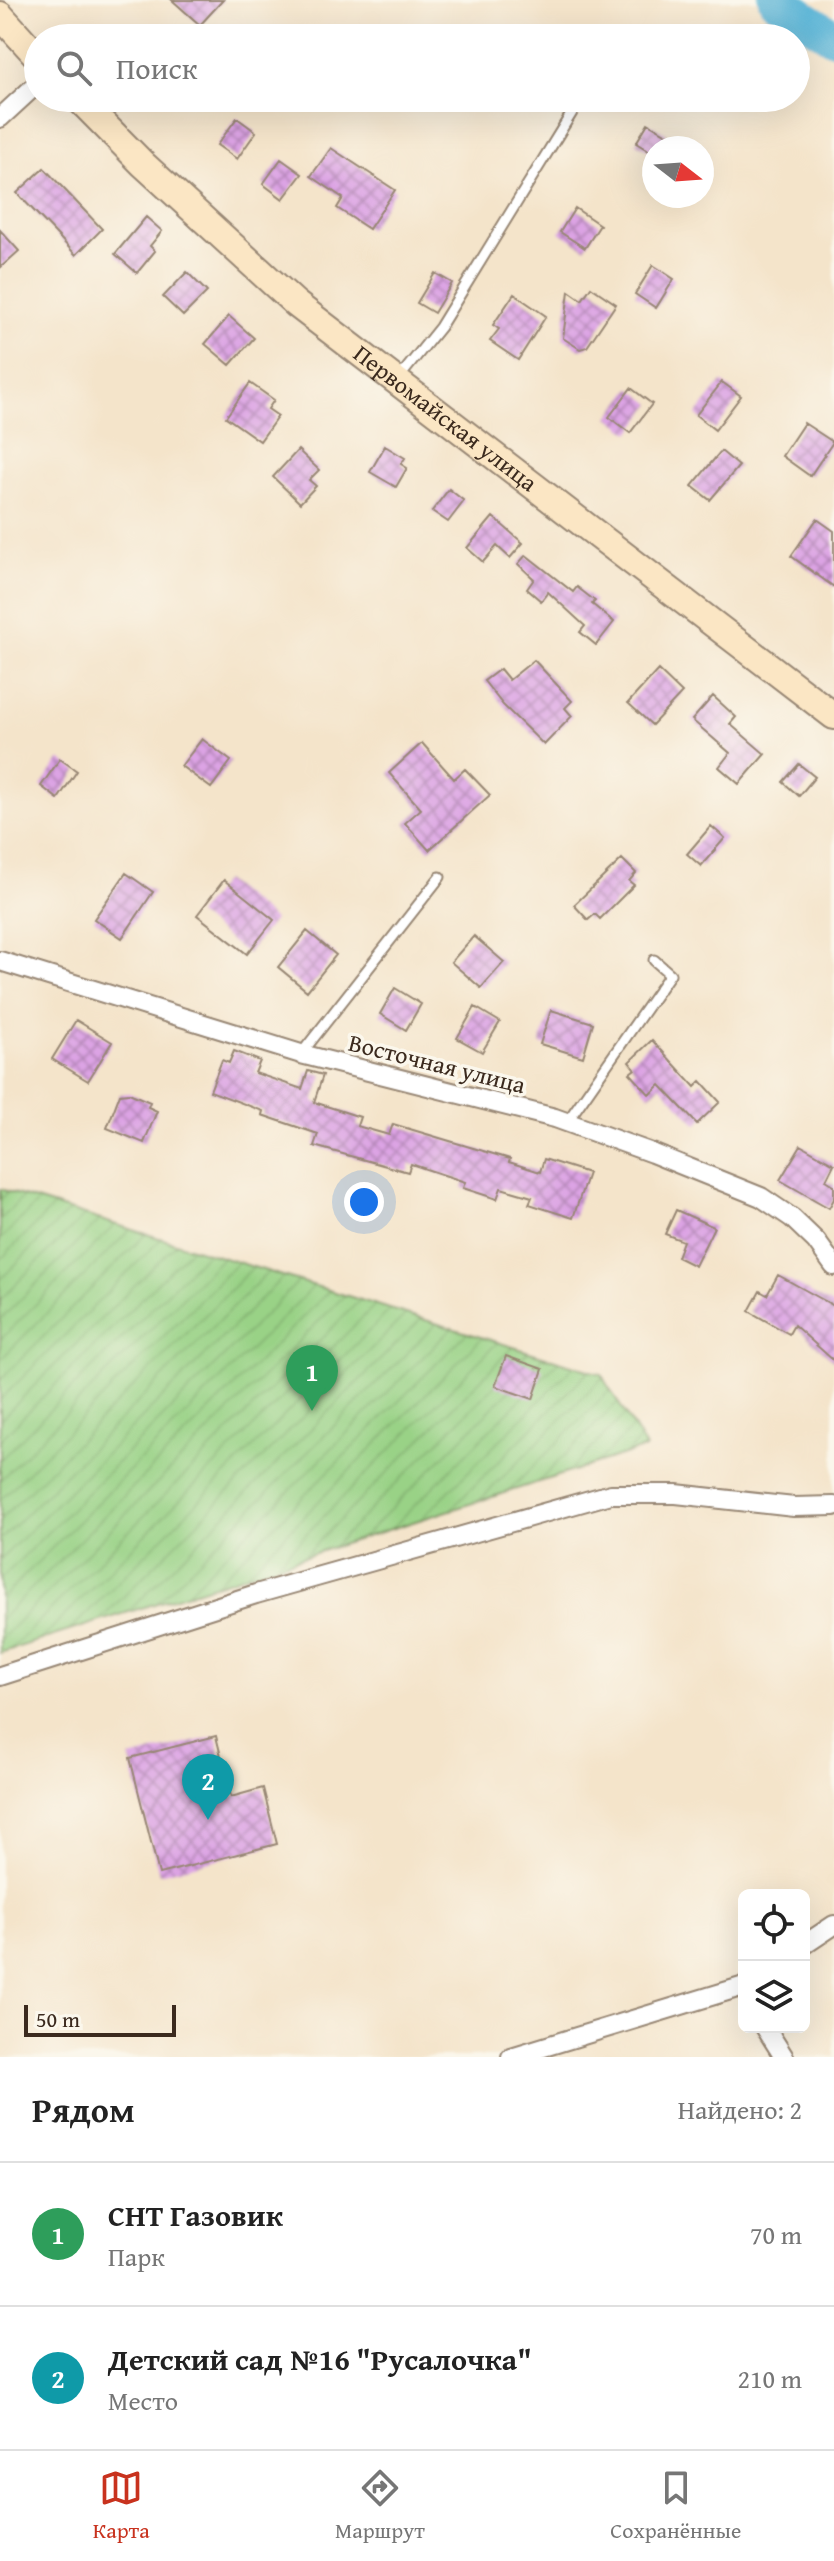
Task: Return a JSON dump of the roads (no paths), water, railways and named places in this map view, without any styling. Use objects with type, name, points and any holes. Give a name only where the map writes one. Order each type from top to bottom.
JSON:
[{"type":"main road","points":[[0,15],[24,42]]},
{"type":"main road","name":"Первомайская улица","points":[[92,112],[143,164],[296,304],[834,716]]},
{"type":"street","points":[[0,118],[24,96]]},
{"type":"street","name":"Восточная улица","points":[[0,961],[301,1054],[567,1123],[652,1153],[761,1197],[792,1218],[816,1241],[834,1266]]},
{"type":"street","points":[[0,1676],[256,1594],[611,1494],[676,1494],[794,1507],[834,1506]]},
{"type":"street","points":[[810,1941],[834,1925]]},
{"type":"street","points":[[511,2057],[738,1991]]},
{"type":"street","points":[[769,2033],[784,2057]]},
{"type":"lane","points":[[397,381],[440,327],[572,112]]},
{"type":"lane","points":[[301,1054],[440,877]]},
{"type":"lane","points":[[567,1123],[670,974],[654,960]]},
{"type":"waterway","points":[[776,0],[834,37]]},
{"type":"place","name":"СНТ Газовик","points":[[312,1411]]},
{"type":"place","name":"Детский сад №16 \"Русалочка\"","points":[[208,1820]]}]
